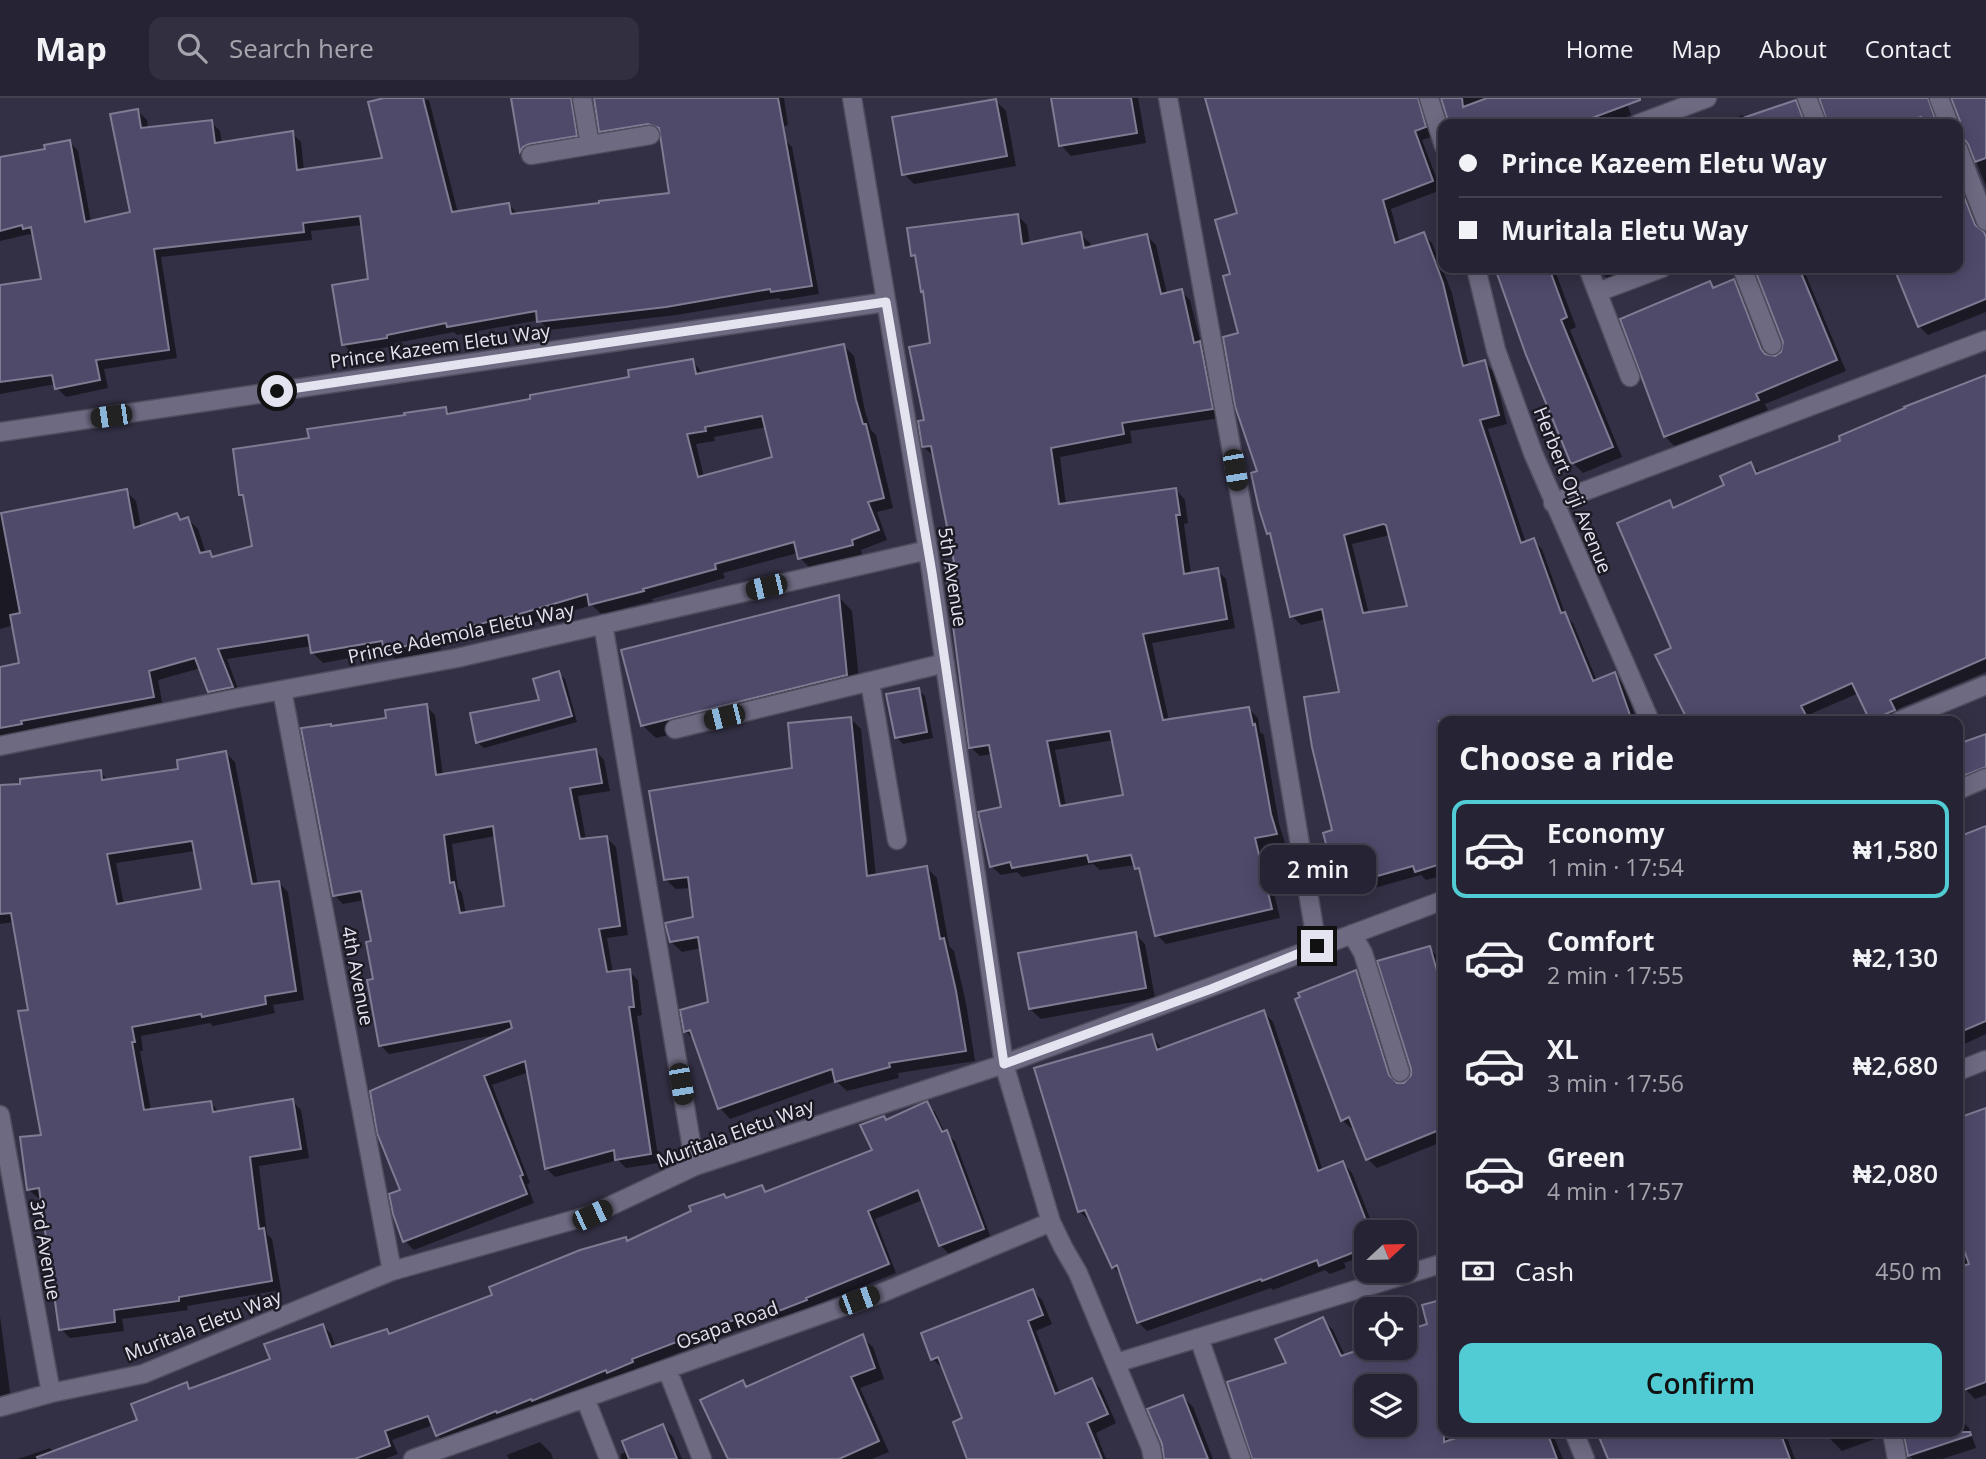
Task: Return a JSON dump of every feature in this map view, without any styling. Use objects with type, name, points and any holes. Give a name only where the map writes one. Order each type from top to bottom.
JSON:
[{"type":"street","points":[[582,98],[590,145]]},
{"type":"street","name":"5th Avenue","points":[[852,98],[928,550],[1004,1064],[1051,1222],[1062,1247],[1079,1273],[1151,1448],[1153,1459]]},
{"type":"street","points":[[1168,98],[1264,629],[1317,946]]},
{"type":"street","points":[[1429,98],[1438,127]]},
{"type":"street","points":[[1644,119],[1659,106],[1707,98]]},
{"type":"street","points":[[1807,98],[1815,119]]},
{"type":"street","points":[[1939,98],[1947,119]]},
{"type":"street","points":[[531,155],[650,135]]},
{"type":"street","points":[[1963,162],[1986,221]]},
{"type":"street","name":"Herbert Orji Avenue","points":[[1477,273],[1496,350],[1553,503],[1648,716]]},
{"type":"street","points":[[1590,273],[1630,377]]},
{"type":"street","points":[[1598,292],[1649,273]]},
{"type":"street","points":[[1744,273],[1772,345]]},
{"type":"street","name":"Prince Kazeem Eletu Way","points":[[0,432],[886,302]]},
{"type":"street","points":[[1553,503],[1986,340]]},
{"type":"street","name":"Prince Ademola Eletu Way","points":[[0,746],[457,658],[928,550]]},
{"type":"street","points":[[603,624],[695,1166]]},
{"type":"street","points":[[675,729],[945,663]]},
{"type":"street","points":[[870,682],[897,840]]},
{"type":"street","points":[[1911,716],[1986,685]]},
{"type":"street","name":"4th Avenue","points":[[282,690],[392,1271]]},
{"type":"street","points":[[1963,788],[1986,778]]},
{"type":"street","name":"Muritala Eletu Way","points":[[0,1408],[51,1393],[143,1374],[392,1271],[592,1215],[695,1166],[1004,1064],[1438,902]]},
{"type":"street","points":[[1352,934],[1363,953],[1400,1072]]},
{"type":"street","points":[[1963,1069],[1986,1060]]},
{"type":"street","name":"3rd Avenue","points":[[0,1115],[51,1393]]},
{"type":"street","name":"Osapa Road","points":[[413,1459],[884,1292],[1051,1222]]},
{"type":"street","points":[[1116,1363],[1438,1265]]},
{"type":"street","points":[[1199,1338],[1241,1459]]},
{"type":"street","points":[[667,1369],[702,1459]]},
{"type":"street","points":[[585,1398],[609,1459]]},
{"type":"street","points":[[1576,1437],[1585,1459]]},
{"type":"street","points":[[1893,1437],[1897,1459]]},
{"type":"building","points":[[384,98],[423,98],[452,212],[509,203],[511,214],[669,193],[659,128],[648,124],[599,132],[594,98],[778,98],[812,286],[771,292],[770,289],[666,307],[537,322],[536,311],[447,327],[446,323],[387,335],[387,338],[342,345],[332,285],[368,279],[360,216],[303,223],[304,232],[154,249],[169,350],[96,360],[100,380],[55,389],[52,375],[0,382],[0,285],[41,279],[31,227],[23,229],[22,225],[0,231],[0,157],[45,149],[44,145],[70,140],[85,222],[130,212],[110,114],[138,109],[141,128],[212,120],[215,143],[293,131],[297,170],[382,158],[368,102]]},
{"type":"building","points":[[511,98],[571,98],[577,136],[529,144],[520,152]]},
{"type":"building","points":[[1051,98],[1131,98],[1137,133],[1059,146]]},
{"type":"building","points":[[1205,98],[1418,98],[1426,127],[1415,131],[1433,181],[1383,200],[1395,243],[1424,232],[1443,283],[1463,366],[1485,360],[1499,415],[1480,420],[1521,543],[1534,538],[1561,613],[1565,612],[1593,681],[1615,672],[1630,716],[1438,716],[1438,865],[1415,872],[1413,866],[1338,887],[1323,833],[1332,830],[1312,747],[1304,697],[1339,692],[1322,609],[1290,617],[1270,533],[1267,534],[1259,509],[1251,473],[1257,471],[1235,406],[1223,337],[1238,333],[1223,276],[1230,274],[1215,220],[1237,213]],"holes":[[[1386,525],[1407,606],[1363,613],[1344,535]]]},
{"type":"building","points":[[1441,98],[1462,98],[1463,107],[1487,98],[1640,98],[1589,119],[1447,119]]},
{"type":"building","points":[[1819,98],[1928,98],[1935,119],[1921,117],[1826,119]]},
{"type":"building","points":[[1951,98],[1986,98],[1986,158],[1975,162],[1968,144],[1963,139],[1963,119],[1959,119]]},
{"type":"building","points":[[996,99],[1007,156],[902,175],[892,117]]},
{"type":"building","points":[[1796,100],[1803,119],[1740,119]]},
{"type":"building","points":[[1963,194],[1975,225],[1986,237],[1986,299],[1918,327],[1896,273],[1963,273]]},
{"type":"building","points":[[1018,214],[1022,244],[1081,232],[1084,248],[1147,234],[1161,294],[1182,289],[1194,343],[1200,341],[1213,409],[1122,423],[1124,434],[1051,448],[1059,504],[1176,488],[1180,515],[1176,515],[1184,574],[1218,568],[1227,619],[1143,634],[1163,720],[1249,707],[1253,725],[1255,724],[1277,834],[1255,838],[1272,909],[1155,936],[1139,868],[1135,869],[1131,855],[1089,862],[1087,855],[1012,868],[1010,862],[990,867],[978,812],[1001,807],[989,745],[969,748],[945,564],[954,562],[931,446],[922,447],[918,421],[924,420],[909,347],[930,343],[923,291],[921,292],[915,255],[911,256],[907,228]],"holes":[[[1110,731],[1123,795],[1060,806],[1047,741]]]},
{"type":"building","points":[[1497,273],[1551,273],[1567,317],[1561,320],[1613,447],[1571,464],[1526,355]]},
{"type":"building","points":[[1756,273],[1801,273],[1837,360],[1756,394],[1759,400],[1664,437],[1620,319],[1710,281],[1713,288],[1734,279],[1761,349],[1765,354],[1775,356],[1781,352],[1783,342]]},
{"type":"building","points":[[844,344],[856,400],[863,424],[866,424],[884,498],[868,502],[879,530],[852,540],[853,545],[798,559],[794,542],[715,564],[716,569],[643,589],[644,591],[589,605],[587,594],[431,636],[432,640],[384,651],[382,641],[311,653],[308,635],[218,649],[233,687],[208,692],[195,658],[149,671],[154,697],[21,721],[22,724],[0,728],[0,667],[19,663],[10,615],[20,613],[1,513],[127,489],[134,528],[177,513],[180,520],[188,517],[200,553],[210,551],[212,557],[252,546],[243,495],[239,495],[233,449],[309,438],[307,429],[446,407],[447,414],[530,399],[530,395],[629,377],[628,370],[693,359],[696,374]],"holes":[[[762,416],[772,457],[698,477],[687,434],[706,431],[705,427]]]},
{"type":"building","points":[[1986,375],[1986,658],[1890,700],[1895,710],[1881,716],[1868,716],[1852,683],[1801,706],[1806,716],[1686,716],[1655,655],[1671,648],[1617,523],[1670,500],[1673,508],[1724,485],[1720,476],[1751,462],[1756,474],[1840,441],[1839,436]]},
{"type":"building","points":[[839,595],[847,675],[641,726],[621,650]]},
{"type":"building","points":[[559,671],[572,716],[476,743],[470,713],[539,700],[533,679]]},
{"type":"building","points":[[919,688],[927,732],[895,738],[886,694]]},
{"type":"building","points":[[427,704],[436,775],[596,749],[602,783],[570,788],[580,839],[607,836],[620,926],[599,929],[607,972],[630,969],[634,1007],[629,1007],[651,1154],[615,1160],[614,1150],[545,1169],[525,1061],[484,1076],[523,1175],[520,1176],[527,1194],[403,1242],[389,1194],[400,1190],[377,1133],[370,1091],[512,1028],[510,1021],[379,1046],[367,980],[373,979],[366,942],[371,941],[361,891],[333,896],[301,728],[386,718],[385,710]],"holes":[[[493,826],[504,906],[460,913],[454,882],[450,883],[444,835]]]},
{"type":"building","points":[[851,717],[867,876],[927,866],[940,939],[944,938],[956,991],[966,1051],[889,1063],[890,1067],[835,1082],[832,1069],[718,1109],[690,1030],[684,1032],[680,1010],[708,1002],[698,937],[670,942],[665,923],[693,917],[688,877],[664,880],[649,791],[792,768],[788,723]]},
{"type":"building","points":[[1986,734],[1986,767],[1963,776],[1963,742]]},
{"type":"building","points":[[226,751],[252,884],[279,881],[296,991],[265,996],[266,1004],[132,1027],[135,1042],[132,1042],[144,1110],[211,1101],[213,1112],[293,1099],[301,1149],[250,1157],[259,1229],[264,1228],[272,1281],[179,1297],[179,1301],[114,1310],[115,1322],[59,1330],[39,1188],[27,1190],[20,1137],[41,1135],[18,1011],[28,1010],[11,913],[0,914],[0,785],[20,784],[20,779],[101,770],[102,780],[178,769],[177,760]],"holes":[[[192,841],[201,889],[117,904],[107,854]]]},
{"type":"building","points":[[1986,826],[1986,1021],[1963,1031],[1963,835]]},
{"type":"building","points":[[1136,932],[1146,988],[1029,1009],[1018,953]]},
{"type":"building","points":[[1430,946],[1438,975],[1438,1130],[1366,1160],[1349,1117],[1341,1121],[1295,999],[1300,997],[1298,993],[1356,970],[1389,1075],[1397,1083],[1404,1083],[1411,1075],[1411,1069],[1377,961]]},
{"type":"building","points":[[1264,1010],[1318,1171],[1343,1161],[1366,1220],[1354,1220],[1354,1252],[1319,1266],[1317,1260],[1137,1323],[1117,1265],[1112,1268],[1085,1210],[1078,1212],[1034,1068],[1152,1034],[1157,1050]]},
{"type":"building","points":[[927,1101],[942,1132],[947,1130],[984,1229],[939,1246],[918,1190],[868,1211],[889,1264],[806,1298],[807,1300],[771,1314],[768,1307],[632,1359],[633,1362],[607,1373],[606,1370],[532,1401],[531,1399],[497,1413],[496,1411],[436,1436],[428,1416],[385,1431],[390,1446],[355,1459],[37,1457],[137,1420],[131,1404],[187,1382],[189,1389],[270,1359],[264,1344],[323,1324],[331,1347],[387,1329],[389,1334],[492,1295],[489,1287],[580,1250],[626,1237],[627,1241],[691,1211],[689,1206],[724,1194],[726,1198],[762,1185],[765,1192],[872,1150],[860,1125],[884,1116],[886,1120]]},
{"type":"building","points":[[1986,1108],[1986,1382],[1964,1390],[1963,1266],[1969,1264],[1963,1248],[1963,1116]]},
{"type":"building","points":[[1033,1289],[1043,1315],[1028,1321],[1055,1394],[1092,1378],[1108,1414],[1087,1423],[1102,1459],[967,1459],[953,1422],[962,1418],[938,1357],[931,1360],[921,1333]]},
{"type":"building","points":[[1438,1301],[1438,1437],[1444,1437],[1444,1442],[1459,1437],[1549,1437],[1557,1459],[1252,1459],[1227,1382],[1286,1363],[1275,1339],[1323,1317],[1341,1356],[1354,1352],[1354,1360],[1417,1360],[1417,1327],[1427,1324],[1422,1305]]},
{"type":"building","points":[[863,1334],[875,1368],[851,1377],[879,1441],[839,1459],[728,1459],[700,1400],[743,1380],[746,1387]]},
{"type":"building","points":[[1183,1395],[1208,1459],[1164,1459],[1162,1444],[1147,1409]]},
{"type":"building","points":[[663,1424],[677,1459],[629,1459],[622,1441]]},
{"type":"building","points":[[1963,1432],[1970,1432],[1971,1435],[1908,1456],[1904,1437],[1963,1437]]},
{"type":"building","points":[[1599,1437],[1782,1437],[1790,1459],[1608,1459]]},
{"type":"route","points":[[277,391],[886,302],[932,573],[1004,1064],[1211,989],[1317,946]]}]
